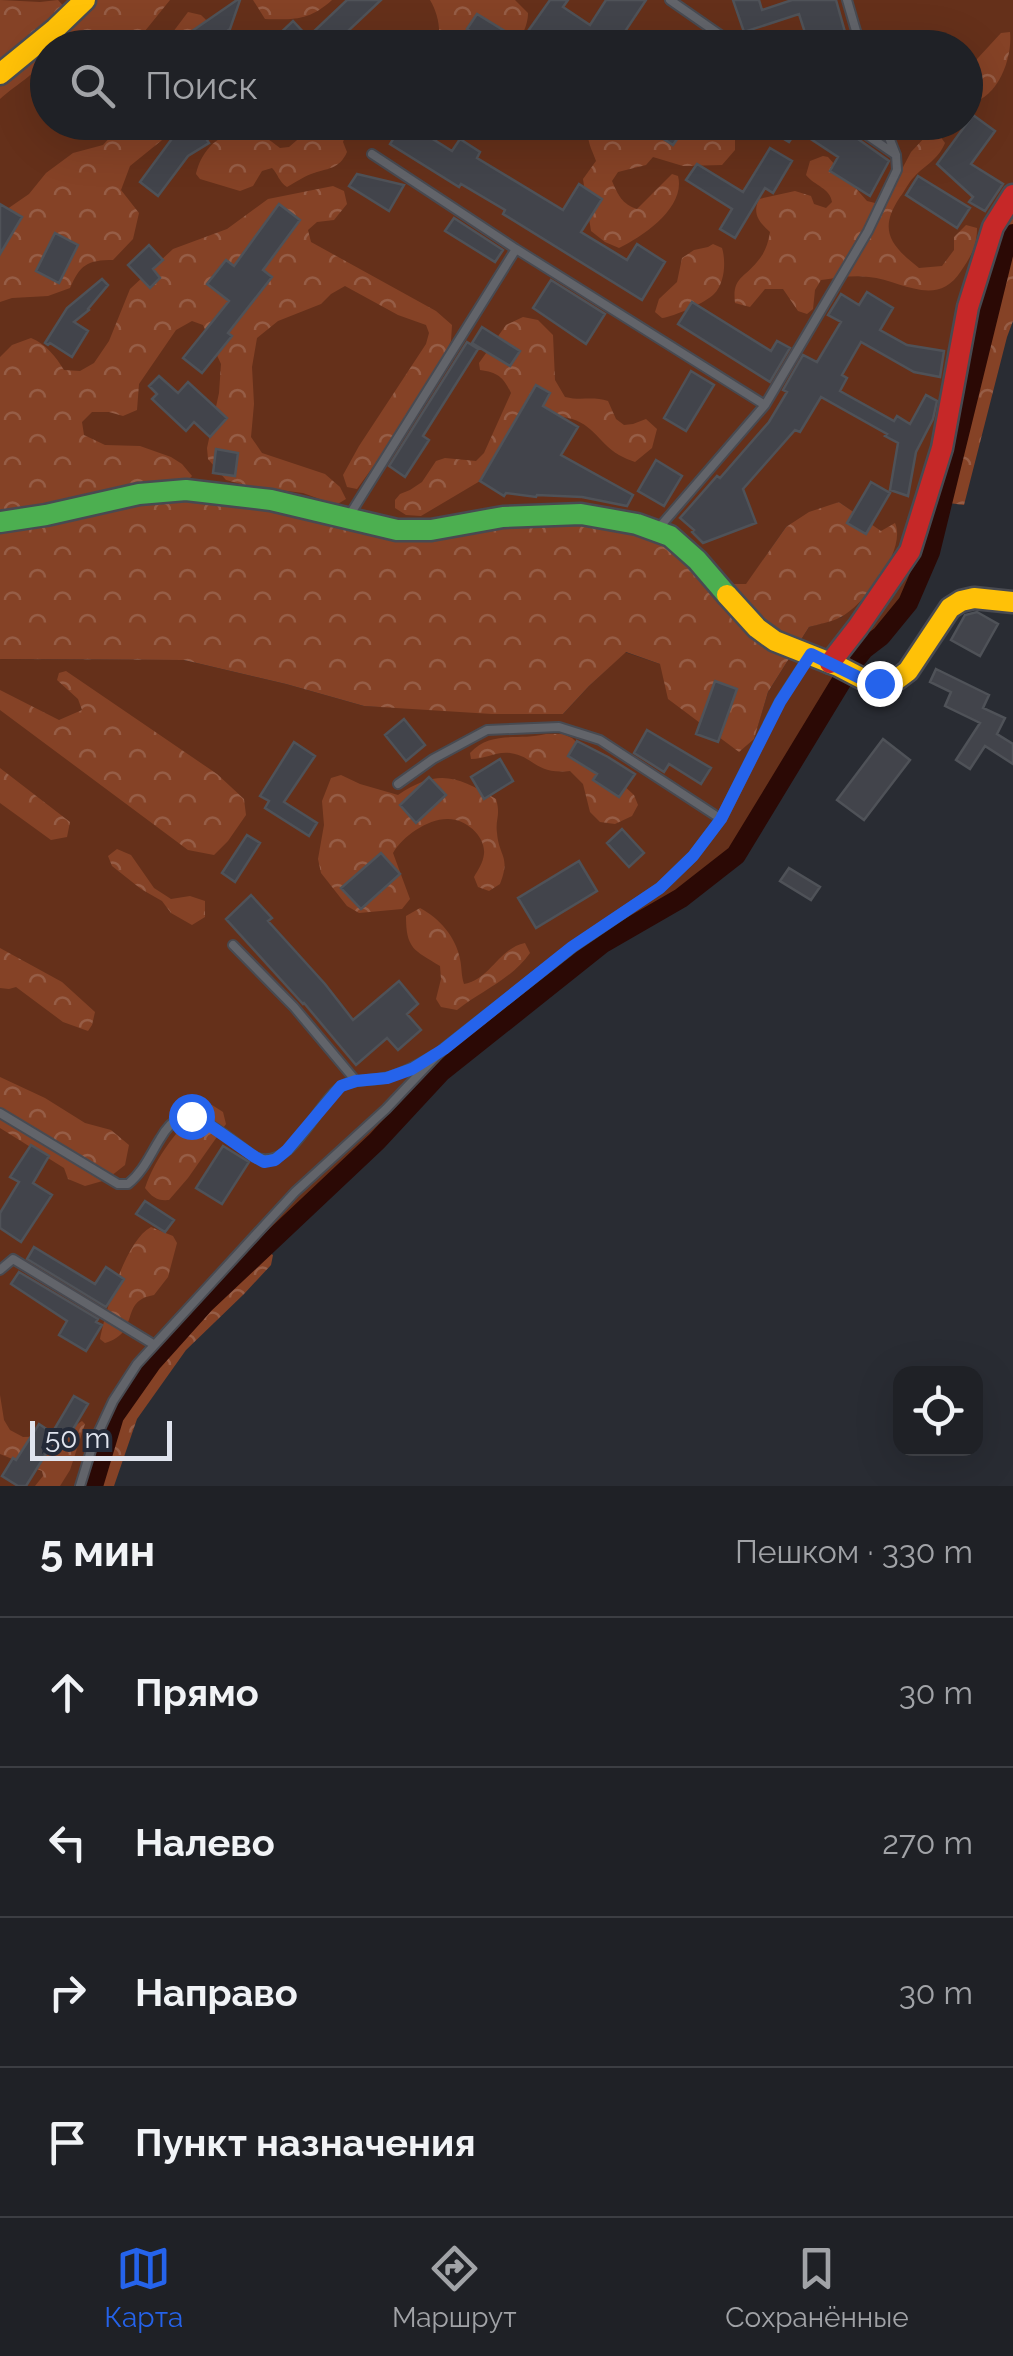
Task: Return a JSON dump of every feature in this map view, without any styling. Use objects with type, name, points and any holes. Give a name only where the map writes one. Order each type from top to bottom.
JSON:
[{"type":"street","points":[[54,30],[85,0]]},
{"type":"street","points":[[4,64],[30,46]]},
{"type":"street","points":[[836,666],[910,551],[942,448],[968,307],[993,226],[1013,195]]},
{"type":"street","points":[[0,522],[184,490],[319,510],[381,529],[407,531],[500,518],[580,514],[618,520],[657,530],[682,547],[757,629],[774,642],[879,683],[902,678],[926,648],[942,618],[958,602],[988,597],[1013,602]]},
{"type":"lane","points":[[670,0],[713,30]]},
{"type":"lane","points":[[847,0],[856,30]]},
{"type":"lane","points":[[874,140],[896,155]]},
{"type":"lane","points":[[657,530],[765,405],[868,232],[897,170],[890,140]]},
{"type":"lane","points":[[372,154],[765,405]]},
{"type":"lane","points":[[347,520],[516,248]]},
{"type":"lane","points":[[0,1114],[118,1184],[128,1184],[144,1167],[165,1130],[180,1117],[202,1120],[264,1162],[275,1160],[341,1086],[412,1069],[444,1049],[572,947],[660,888],[693,856],[721,819],[780,702],[836,666]]},
{"type":"lane","points":[[398,784],[433,759],[486,730],[559,728],[600,740],[721,819]]},
{"type":"lane","points":[[233,944],[294,1007],[356,1081]]},
{"type":"lane","points":[[80,1486],[113,1401],[153,1344],[295,1192],[386,1109],[444,1049]]},
{"type":"lane","points":[[0,1270],[12,1258],[153,1344]]},
{"type":"shaded area","points":[[0,0],[1013,0],[1013,195],[930,552],[907,604],[852,664],[736,855],[681,898],[603,943],[441,1072],[377,1141],[204,1304],[93,1486],[0,1486],[0,659],[184,660],[364,706],[563,714],[625,652],[660,664],[754,738],[768,692],[809,627],[842,617],[881,532],[839,502],[786,527],[746,585],[732,584],[696,558],[413,526],[0,527]]},
{"type":"green space","points":[[0,0],[58,0],[66,9],[63,30],[30,30],[30,75],[0,99]]},
{"type":"green space","points":[[82,0],[170,0],[146,30],[71,30]]},
{"type":"green space","points":[[253,0],[332,0],[309,15],[265,19]]},
{"type":"green space","points":[[430,0],[515,0],[528,13],[524,30],[439,30]]},
{"type":"green space","points":[[188,12],[201,15],[216,30],[174,30]]},
{"type":"green space","points":[[1010,32],[1009,54],[1000,78],[983,98],[983,53],[1001,33]]},
{"type":"green space","points":[[108,140],[162,140],[130,166],[121,190],[139,213],[133,239],[113,260],[86,265],[70,288],[48,296],[0,302],[0,214],[29,194],[46,173],[73,153],[103,145]]},
{"type":"green space","points":[[217,140],[269,140],[280,148],[297,140],[344,140],[347,152],[336,165],[287,187],[272,168],[262,171],[253,186],[240,191],[200,179],[196,174],[204,154]]},
{"type":"green space","points":[[589,140],[735,140],[735,150],[722,165],[683,166],[653,157],[646,165],[618,172],[612,181],[616,191],[624,202],[637,209],[672,174],[678,176],[679,188],[661,219],[619,248],[591,231],[583,179],[596,161]]},
{"type":"green space","points":[[922,140],[945,143],[908,184],[893,209],[890,236],[919,268],[942,266],[954,250],[954,237],[966,225],[977,228],[973,251],[951,282],[930,290],[869,277],[821,280],[815,290],[813,309],[807,314],[798,311],[783,289],[765,289],[750,307],[735,303],[737,284],[760,259],[770,232],[757,213],[759,199],[795,191],[811,196],[814,204],[826,208],[832,202],[828,193],[806,175],[810,161],[823,156],[867,201],[883,205],[911,152]]},
{"type":"green space","points":[[333,186],[344,191],[347,204],[334,220],[317,222],[308,230],[311,242],[436,311],[452,325],[451,341],[424,396],[357,489],[347,487],[343,475],[426,344],[429,333],[426,325],[398,315],[345,286],[321,304],[278,321],[257,338],[252,367],[251,437],[262,453],[325,474],[340,487],[346,499],[336,505],[303,493],[226,480],[208,459],[207,448],[221,364],[203,325],[192,321],[176,330],[139,384],[137,410],[123,416],[92,412],[82,422],[84,435],[105,445],[140,446],[171,457],[192,476],[185,483],[0,514],[0,357],[12,345],[31,338],[50,351],[64,370],[80,371],[94,363],[109,341],[130,289],[173,249],[227,229],[268,199]]},
{"type":"green space","points":[[1013,195],[1013,321],[964,505],[926,500],[968,307]]},
{"type":"green space","points":[[713,244],[722,248],[724,259],[718,289],[697,305],[662,318],[655,312],[659,299],[677,282],[682,258]]},
{"type":"green space","points":[[523,317],[538,320],[553,335],[555,380],[565,397],[608,401],[616,419],[624,425],[646,419],[657,429],[652,448],[635,462],[611,450],[580,422],[562,417],[541,445],[421,516],[406,515],[395,508],[395,500],[422,482],[436,461],[476,461],[484,453],[511,393],[500,377],[480,370],[479,363],[506,325]]},
{"type":"green space","points":[[170,490],[413,526],[546,506],[603,513],[696,558],[732,584],[746,584],[786,527],[809,512],[839,502],[881,531],[895,523],[897,534],[890,561],[861,601],[841,617],[809,627],[768,692],[754,739],[739,752],[668,699],[660,664],[626,652],[563,714],[364,706],[184,660],[0,659],[0,527]]},
{"type":"green space","points":[[66,671],[217,774],[244,799],[246,815],[214,855],[188,850],[0,710],[0,690],[59,720],[82,710],[78,699],[57,680],[59,673]]},
{"type":"green space","points":[[546,734],[572,738],[634,795],[638,805],[632,816],[615,824],[600,822],[590,812],[583,784],[570,771],[542,768],[510,753],[471,759],[470,753],[487,741]]},
{"type":"green space","points":[[0,768],[70,822],[67,837],[51,840],[0,803]]},
{"type":"green space","points":[[341,775],[398,795],[425,781],[447,778],[496,799],[498,841],[504,862],[500,884],[489,891],[478,887],[474,877],[484,847],[473,829],[454,819],[439,820],[416,830],[393,853],[410,899],[402,909],[359,913],[347,906],[321,873],[318,859],[324,825],[322,801],[331,778]]},
{"type":"green space","points":[[117,849],[131,855],[154,888],[171,899],[190,896],[205,901],[205,917],[192,925],[171,913],[162,901],[112,866],[108,856]]},
{"type":"green space","points":[[420,908],[451,936],[464,984],[481,977],[516,946],[525,943],[530,953],[505,977],[457,1010],[441,1007],[436,999],[440,966],[418,952],[408,935],[406,916]]},
{"type":"green space","points":[[0,948],[62,982],[95,1012],[88,1031],[63,1022],[16,987],[0,988]]},
{"type":"green space","points":[[0,1077],[85,1123],[111,1130],[129,1145],[125,1165],[106,1180],[85,1186],[68,1179],[64,1168],[0,1128]]},
{"type":"green space","points":[[204,1105],[223,1112],[226,1124],[169,1200],[155,1198],[145,1188],[155,1165],[177,1132]]},
{"type":"green space","points":[[151,1227],[173,1236],[177,1243],[168,1277],[154,1295],[136,1303],[123,1332],[105,1343],[100,1339],[118,1277],[133,1246]]},
{"type":"green space","points":[[255,1243],[273,1255],[271,1265],[186,1350],[137,1419],[114,1486],[84,1486],[102,1425],[138,1365]]},
{"type":"green space","points":[[0,1395],[4,1420],[10,1430],[23,1437],[62,1436],[82,1421],[85,1424],[70,1470],[60,1486],[35,1486],[43,1476],[42,1471],[0,1454]]},
{"type":"building","points":[[237,0],[240,0],[229,30],[193,30]]},
{"type":"building","points":[[347,0],[381,0],[349,30],[315,30]]},
{"type":"building","points":[[550,0],[568,0],[563,7],[590,25],[606,0],[646,0],[626,30],[529,30]]},
{"type":"building","points":[[733,0],[759,0],[762,10],[792,0],[836,0],[844,30],[804,30],[799,14],[743,30]]},
{"type":"building","points":[[477,14],[503,30],[469,30]]},
{"type":"building","points":[[293,21],[301,30],[283,30]]},
{"type":"building","points":[[983,122],[995,131],[971,164],[1003,184],[985,211],[969,202],[973,197],[937,164],[955,140],[983,140]]},
{"type":"building","points":[[171,140],[209,143],[188,156],[158,196],[140,182]]},
{"type":"building","points":[[393,140],[434,140],[452,151],[462,140],[480,152],[477,158],[563,210],[579,184],[602,199],[581,232],[627,260],[637,244],[665,262],[642,300],[503,214],[505,210],[390,144]]},
{"type":"building","points":[[812,140],[859,140],[889,161],[870,196],[830,171],[838,157]]},
{"type":"building","points":[[770,148],[792,161],[773,193],[765,188],[735,238],[720,229],[732,209],[686,180],[697,164],[743,192]]},
{"type":"building","points":[[357,174],[404,185],[389,211],[349,186]]},
{"type":"building","points":[[918,176],[970,208],[957,228],[906,195]]},
{"type":"building","points":[[0,204],[22,217],[0,254]]},
{"type":"building","points":[[279,204],[300,220],[263,270],[272,277],[202,373],[183,358],[229,301],[207,284],[226,260],[234,266]]},
{"type":"building","points":[[454,218],[503,250],[495,262],[445,231]]},
{"type":"building","points":[[55,233],[78,245],[59,283],[36,271]]},
{"type":"building","points":[[149,245],[163,260],[153,269],[160,278],[150,288],[128,265]]},
{"type":"building","points":[[102,279],[108,285],[74,322],[88,331],[72,357],[45,343],[67,308]]},
{"type":"building","points":[[551,280],[605,314],[586,344],[533,308]]},
{"type":"building","points":[[867,292],[893,308],[880,330],[907,345],[944,351],[940,377],[914,372],[861,342],[842,375],[847,378],[840,391],[894,421],[897,416],[910,424],[926,395],[937,401],[933,419],[916,452],[908,496],[890,490],[898,443],[821,397],[800,432],[795,430],[743,489],[756,523],[703,543],[680,518],[769,422],[803,355],[817,362],[841,322],[828,315],[841,294],[859,305]]},
{"type":"building","points":[[692,302],[771,351],[777,341],[790,348],[770,382],[678,324]]},
{"type":"building","points":[[482,327],[520,351],[510,366],[472,343]]},
{"type":"building","points":[[467,342],[478,349],[423,436],[429,440],[405,477],[389,466]]},
{"type":"building","points":[[691,371],[714,385],[686,431],[664,418]]},
{"type":"building","points":[[159,376],[178,393],[188,382],[227,418],[210,437],[194,422],[186,431],[152,399],[157,394],[149,386]]},
{"type":"building","points":[[536,385],[550,393],[543,406],[578,427],[561,455],[633,495],[627,506],[582,497],[506,493],[504,496],[480,481]]},
{"type":"building","points":[[216,449],[238,453],[235,476],[213,473]]},
{"type":"building","points":[[656,460],[682,476],[664,506],[638,491]]},
{"type":"building","points":[[871,482],[890,493],[866,534],[847,523]]},
{"type":"building","points":[[977,612],[998,624],[980,656],[951,640],[965,615]]},
{"type":"building","points":[[936,669],[989,695],[983,708],[1005,718],[997,734],[1013,744],[1013,764],[985,746],[970,769],[956,760],[980,723],[945,706],[951,692],[930,682]]},
{"type":"building","points":[[715,681],[737,689],[718,742],[696,734]]},
{"type":"building","points":[[404,719],[425,745],[406,761],[385,735]]},
{"type":"building","points":[[647,730],[711,768],[701,784],[669,764],[664,772],[634,753]]},
{"type":"building","points":[[883,739],[910,760],[864,820],[837,800]]},
{"type":"building","points":[[577,741],[635,774],[619,797],[593,780],[597,774],[568,756]]},
{"type":"building","points":[[294,742],[315,756],[284,802],[317,823],[309,836],[265,808],[269,801],[260,796]]},
{"type":"building","points":[[500,759],[513,781],[484,799],[471,777]]},
{"type":"building","points":[[429,777],[446,795],[416,823],[400,805]]},
{"type":"building","points":[[622,829],[644,853],[629,867],[607,843]]},
{"type":"building","points":[[247,835],[260,843],[235,882],[222,873]]},
{"type":"building","points":[[381,853],[400,874],[361,909],[341,888]]},
{"type":"building","points":[[579,861],[597,891],[536,928],[518,898]]},
{"type":"building","points":[[789,868],[820,887],[811,900],[780,881]]},
{"type":"building","points":[[251,895],[272,918],[268,921],[353,1020],[399,981],[418,1004],[407,1014],[421,1030],[398,1050],[387,1038],[356,1065],[226,919]]},
{"type":"building","points":[[31,1145],[49,1156],[33,1183],[52,1195],[21,1242],[0,1228],[0,1213],[19,1182],[10,1177]]},
{"type":"building","points":[[223,1146],[249,1162],[222,1204],[196,1188]]},
{"type":"building","points":[[145,1201],[174,1220],[165,1232],[136,1214]]},
{"type":"building","points":[[34,1247],[95,1284],[106,1267],[124,1279],[106,1307],[27,1259]]},
{"type":"building","points":[[19,1272],[98,1319],[96,1322],[102,1325],[86,1351],[59,1335],[67,1321],[11,1284]]},
{"type":"building","points":[[74,1396],[88,1404],[69,1436],[55,1428]]},
{"type":"building","points":[[39,1424],[57,1436],[26,1486],[18,1486],[2,1476]]},
{"type":"waterway","points":[[93,1486],[114,1416],[152,1362],[204,1304],[377,1141],[441,1072],[603,943],[681,898],[736,855],[852,664],[908,603],[930,552],[1004,251],[1013,234]]},
{"type":"traffic: fast","points":[[0,522],[139,494],[186,490],[271,500],[397,530],[431,530],[503,517],[581,514],[637,524],[670,536],[727,595]]},
{"type":"traffic: slow","points":[[54,30],[85,0]]},
{"type":"traffic: slow","points":[[0,74],[30,49]]},
{"type":"traffic: slow","points":[[727,595],[757,628],[775,641],[880,683],[896,680],[908,671],[950,608],[961,601],[974,598],[1013,602]]},
{"type":"traffic: jam","points":[[830,663],[910,551],[942,448],[968,307],[993,227],[1013,195]]},
{"type":"route","points":[[191,1116],[264,1162],[275,1160],[341,1086],[412,1069],[444,1049],[572,947],[660,888],[693,856],[721,819],[780,702],[811,654],[879,683]]}]
